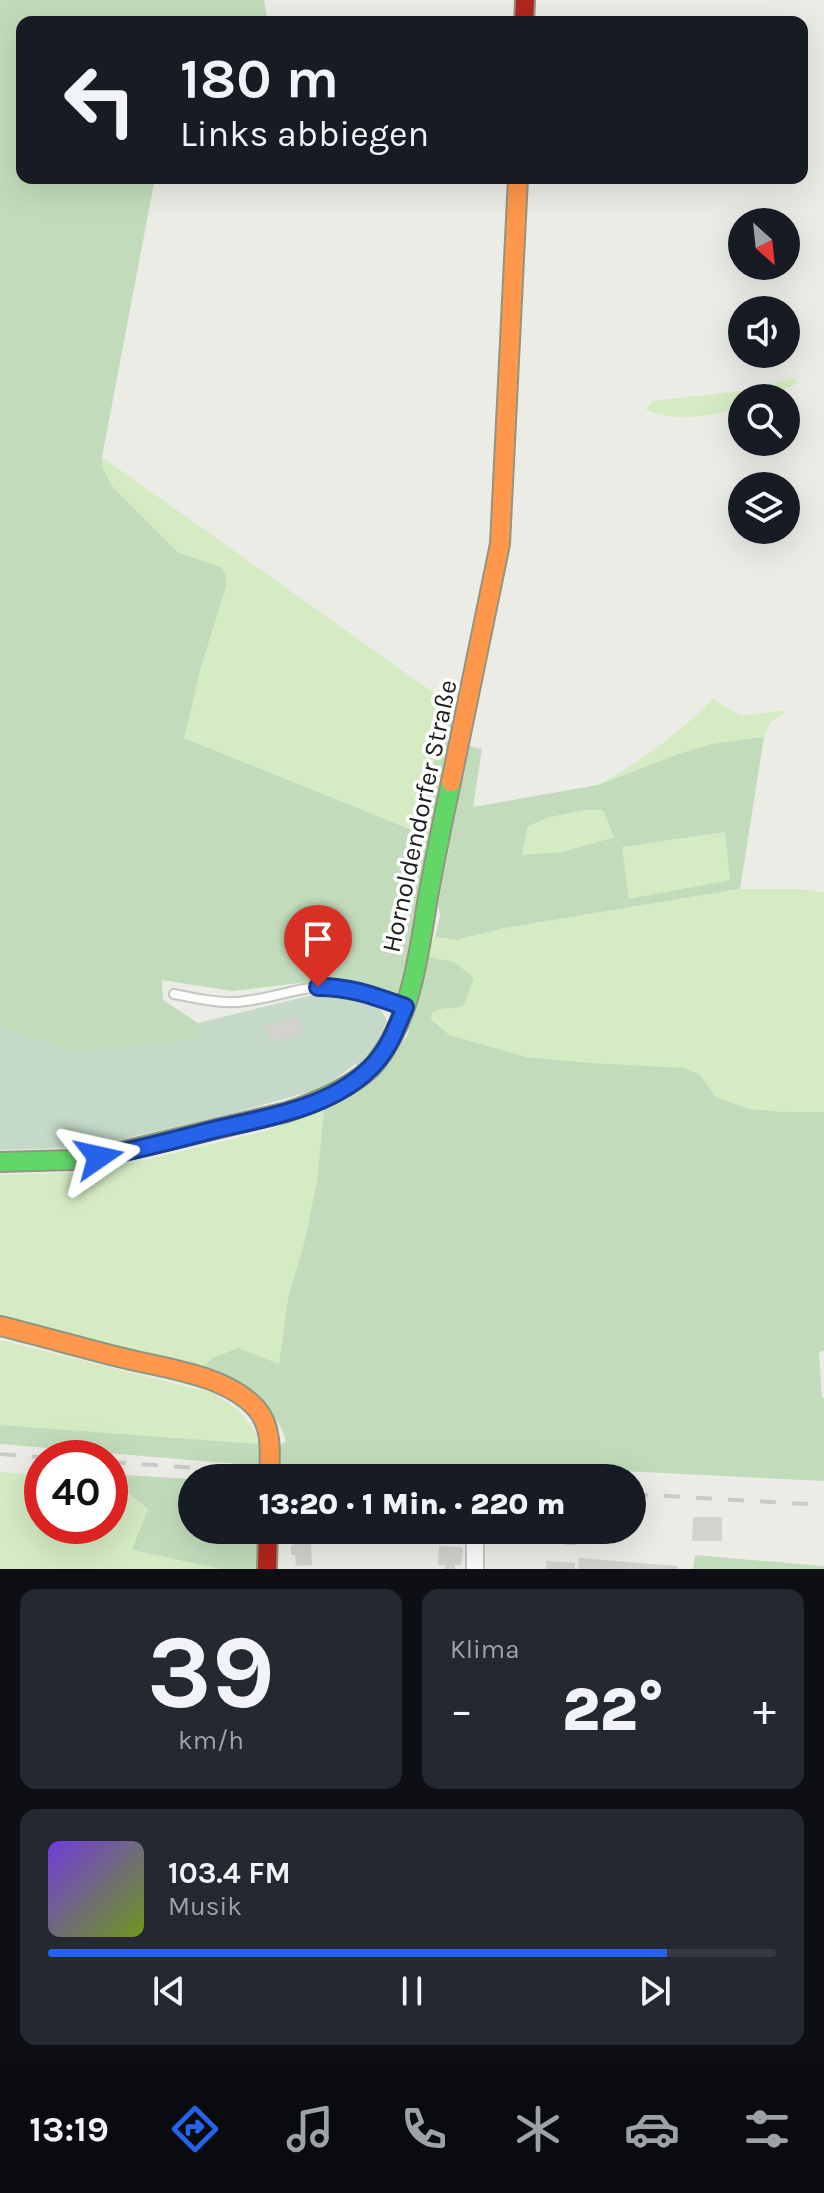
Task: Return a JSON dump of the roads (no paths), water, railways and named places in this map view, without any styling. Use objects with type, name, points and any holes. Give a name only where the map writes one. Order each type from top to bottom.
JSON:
[{"type":"street","name":"Hornoldendorfer Straße","points":[[0,1162],[73,1160],[129,1151],[287,1112],[316,1102],[351,1082],[376,1063],[394,1034],[405,1007],[420,944],[500,544],[518,184]]},
{"type":"street","points":[[0,1326],[205,1379],[239,1393],[255,1407],[266,1423],[270,1441],[269,1464]]},
{"type":"street","points":[[267,1569],[268,1544]]},
{"type":"street","points":[[475,1544],[475,1569]]},
{"type":"lane","points":[[174,994],[235,1002],[318,987],[341,987],[366,992],[405,1007]]},
{"type":"railway","points":[[0,1454],[24,1456]]},
{"type":"railway","points":[[128,1463],[178,1467]]},
{"type":"railway","points":[[646,1495],[824,1505]]}]
